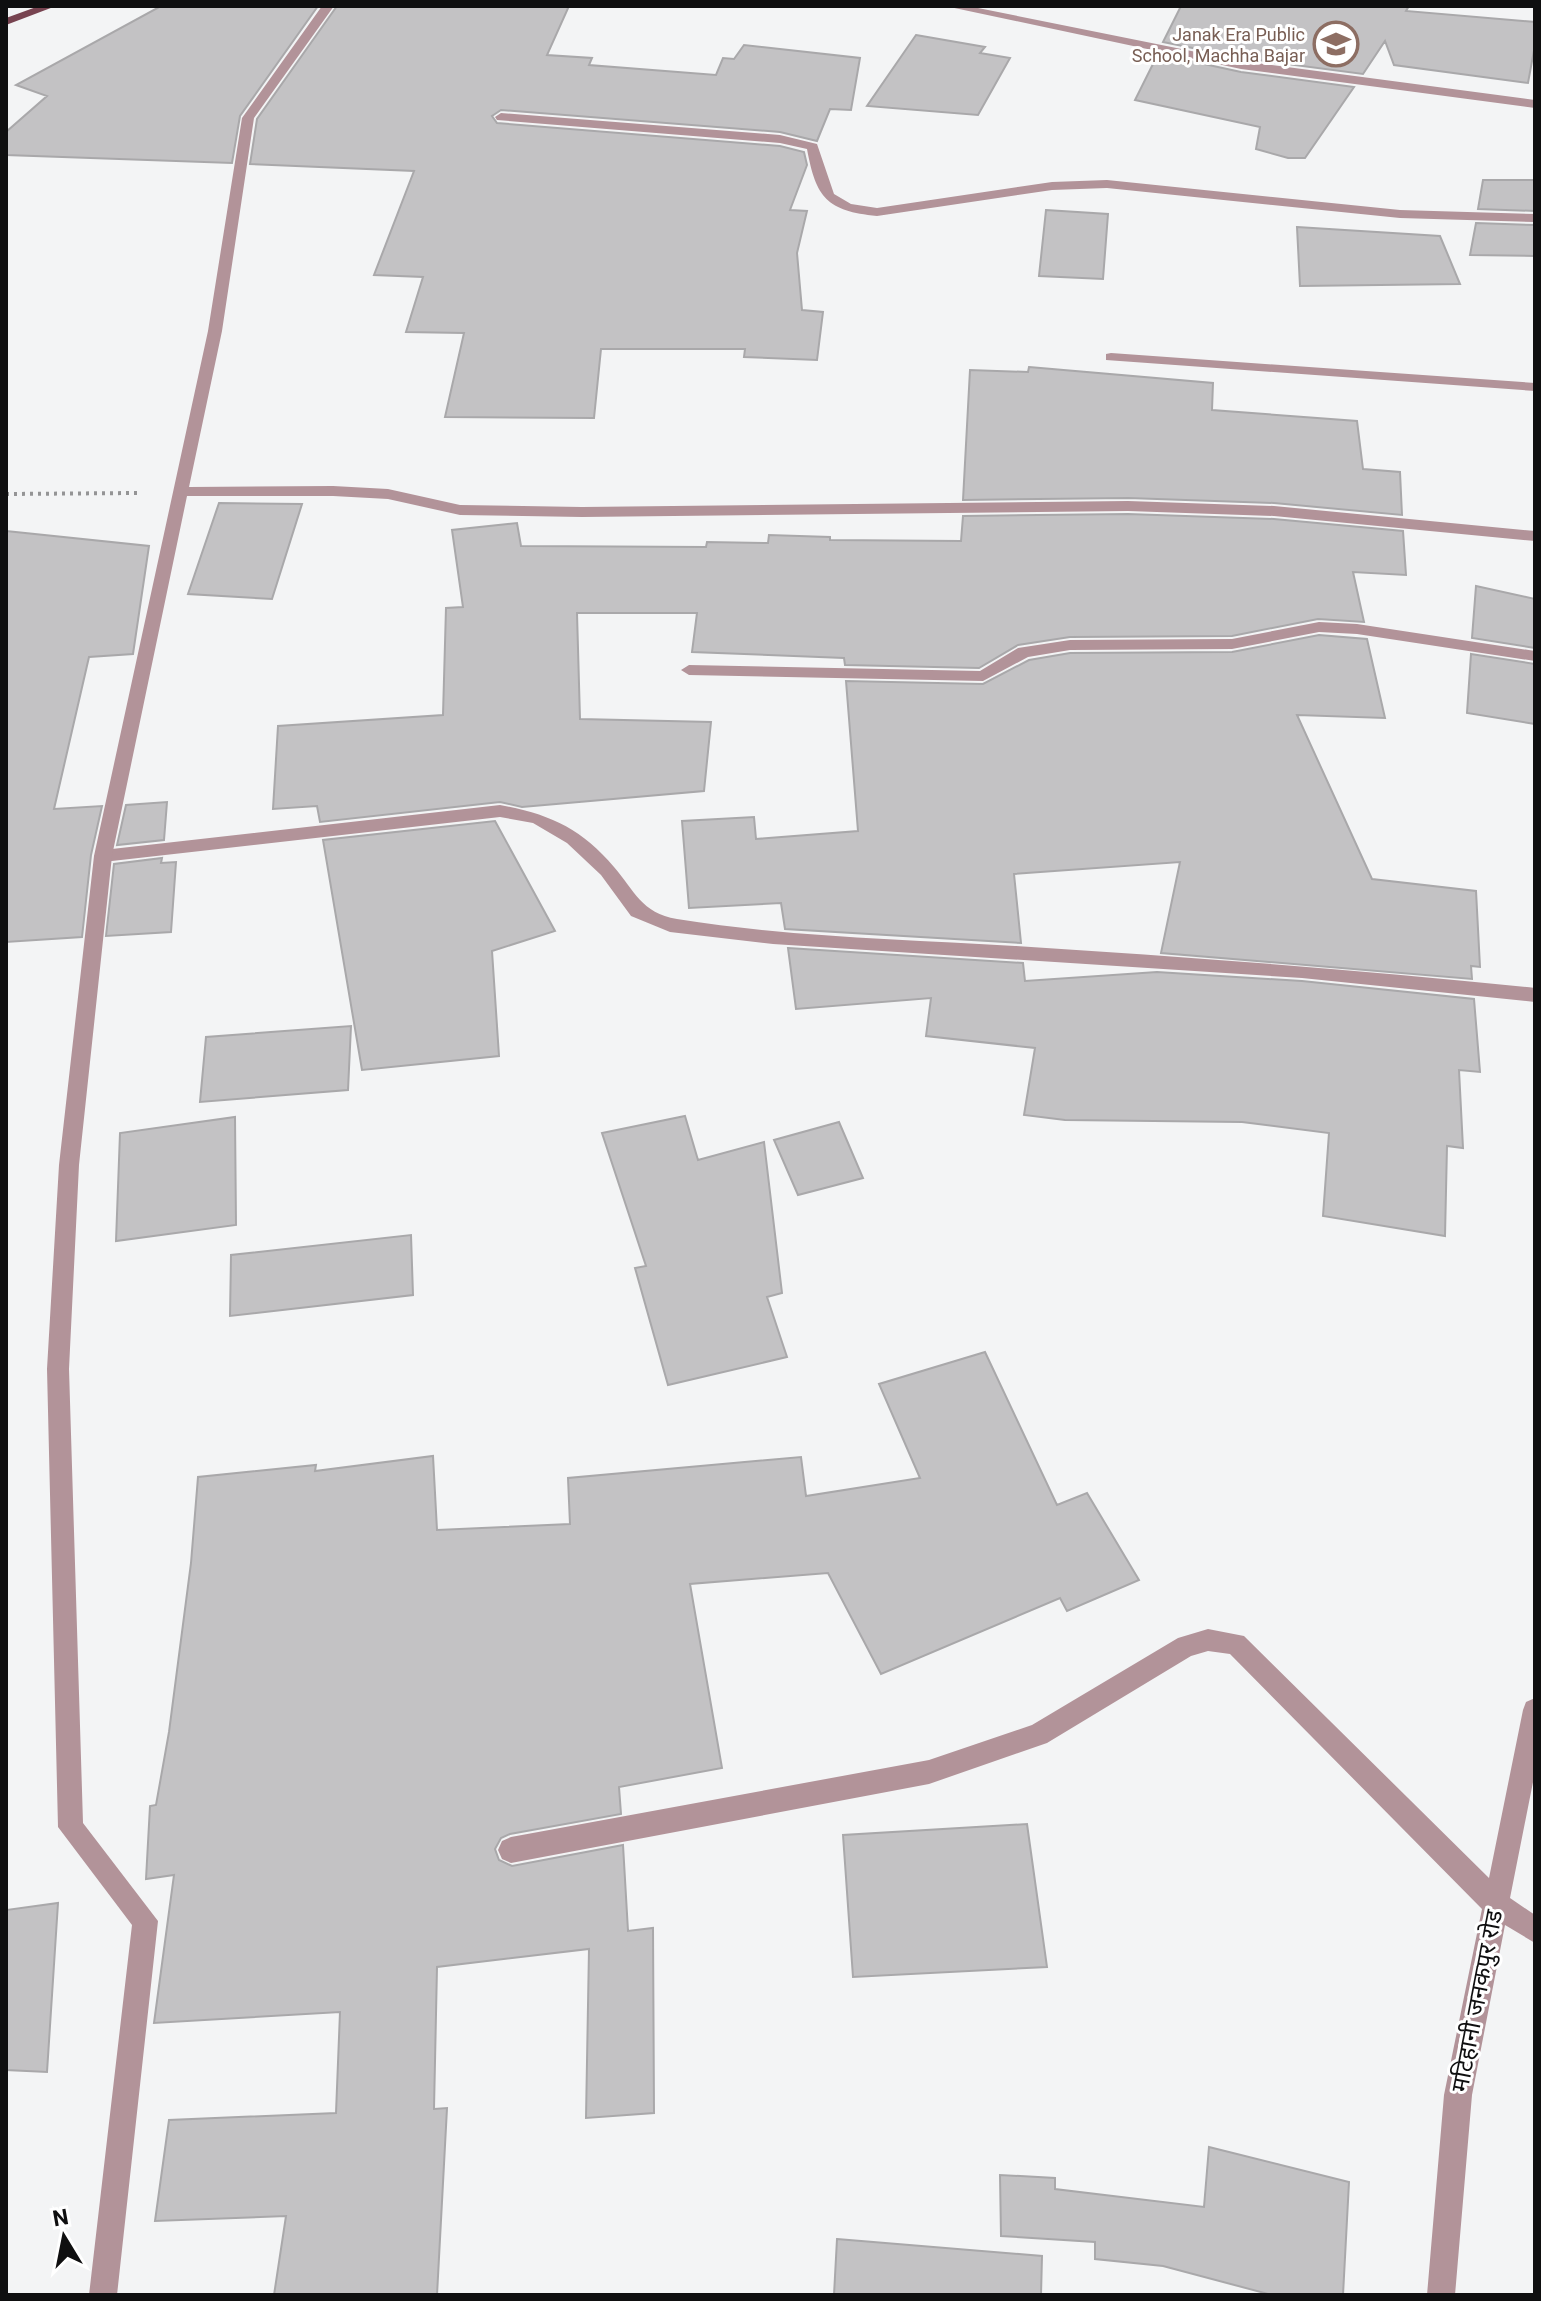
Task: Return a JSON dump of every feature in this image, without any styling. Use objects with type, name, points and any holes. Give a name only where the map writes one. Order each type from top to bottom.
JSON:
[{"type":"main road","points":[[6,22],[50,6]]},
{"type":"street","points":[[103,2295],[145,1921],[71,1827],[58,1369],[69,1165],[103,856],[215,331],[248,118],[328,6]]},
{"type":"street","points":[[951,6],[1241,65],[1535,104]]},
{"type":"street","points":[[501,117],[780,139],[813,147],[823,192],[841,208],[855,211],[877,212],[1052,186],[1107,184],[1400,214],[1535,218]]},
{"type":"street","points":[[1111,357],[1535,387]]},
{"type":"street","points":[[180,492],[333,491],[388,494],[460,510],[566,512],[1143,506],[1274,511],[1535,536]]},
{"type":"street","points":[[689,670],[983,676],[1024,652],[1070,645],[1232,644],[1319,627],[1357,629],[1535,656]]},
{"type":"street","points":[[103,856],[500,811],[538,818],[573,839],[607,870],[637,911],[670,925],[773,937],[1302,971],[1535,995]]},
{"type":"street","points":[[511,1850],[929,1772],[1038,1735],[1186,1646],[1208,1640],[1236,1644],[1496,1904],[1535,1930]]},
{"type":"street","name":"मटिहानी जनकपुर रोड","points":[[1441,2295],[1458,2095],[1535,1710]]},
{"type":"path","points":[[6,494],[180,492]]},
{"type":"building","points":[[161,6],[318,6],[240,116],[232,163],[6,155],[6,132],[47,96],[16,85]]},
{"type":"building","points":[[337,6],[569,6],[547,55],[592,58],[589,65],[716,75],[723,58],[734,59],[744,45],[860,58],[851,110],[830,109],[817,141],[780,132],[501,110],[492,116],[497,123],[780,146],[804,152],[807,165],[790,210],[807,211],[797,253],[802,310],[823,312],[817,360],[744,357],[745,349],[601,349],[594,418],[445,417],[464,333],[406,332],[423,277],[374,275],[414,171],[250,164],[257,119]]},
{"type":"building","points":[[1181,6],[1409,6],[1406,11],[1535,22],[1535,45],[1528,83],[1394,65],[1385,41],[1363,74],[1242,58],[1163,42]]},
{"type":"building","points":[[916,35],[985,47],[980,53],[1010,58],[978,115],[867,106]]},
{"type":"building","points":[[1158,54],[1241,72],[1354,87],[1305,158],[1288,158],[1256,149],[1260,127],[1135,100]]},
{"type":"building","points":[[1483,180],[1535,180],[1535,211],[1478,209]]},
{"type":"building","points":[[1046,210],[1108,214],[1103,279],[1039,276]]},
{"type":"building","points":[[1476,223],[1535,225],[1535,256],[1470,255]]},
{"type":"building","points":[[1297,227],[1440,236],[1460,284],[1300,286]]},
{"type":"building","points":[[1029,367],[1213,383],[1212,410],[1357,421],[1363,469],[1400,472],[1402,515],[1274,503],[1128,498],[963,500],[970,370],[1028,372]]},
{"type":"building","points":[[219,503],[302,504],[272,599],[188,594]]},
{"type":"building","points":[[1128,514],[1274,519],[1403,531],[1406,575],[1353,572],[1364,622],[1318,619],[1232,636],[1070,637],[1018,645],[979,668],[845,665],[844,658],[692,652],[697,613],[577,613],[580,719],[711,722],[704,791],[522,807],[500,802],[320,822],[317,806],[273,809],[278,726],[443,715],[446,608],[463,607],[452,530],[517,523],[521,546],[706,547],[707,542],[768,543],[769,535],[830,537],[830,540],[961,541],[963,516]]},
{"type":"building","points":[[6,531],[149,546],[133,654],[89,657],[54,809],[102,806],[91,855],[82,937],[6,942]]},
{"type":"building","points":[[1476,586],[1535,599],[1535,648],[1472,638]]},
{"type":"building","points":[[1319,635],[1367,639],[1385,718],[1297,715],[1372,879],[1476,891],[1480,967],[1471,966],[1472,979],[1161,953],[1180,862],[1014,874],[1021,943],[785,929],[781,903],[689,908],[682,821],[754,817],[756,839],[858,831],[846,681],[983,684],[1029,660],[1070,653],[1232,652]]},
{"type":"building","points":[[1471,654],[1535,664],[1535,724],[1467,713]]},
{"type":"building","points":[[167,802],[164,840],[117,845],[126,805]]},
{"type":"building","points":[[495,821],[555,931],[492,951],[499,1056],[362,1070],[323,840]]},
{"type":"building","points":[[162,858],[161,863],[176,862],[171,932],[106,936],[114,864]]},
{"type":"building","points":[[788,948],[1023,963],[1025,981],[1157,972],[1302,981],[1474,999],[1480,1072],[1459,1070],[1463,1148],[1447,1146],[1445,1236],[1323,1216],[1329,1133],[1242,1122],[1065,1120],[1024,1115],[1035,1048],[926,1036],[931,998],[796,1009]]},
{"type":"building","points":[[351,1026],[348,1090],[200,1102],[206,1037]]},
{"type":"building","points":[[685,1116],[698,1160],[764,1142],[782,1293],[767,1297],[787,1357],[668,1385],[635,1268],[646,1266],[602,1133]]},
{"type":"building","points":[[235,1117],[236,1225],[116,1241],[120,1133]]},
{"type":"building","points":[[839,1122],[863,1178],[798,1195],[774,1140]]},
{"type":"building","points":[[411,1235],[413,1295],[230,1316],[231,1255]]},
{"type":"building","points":[[985,1352],[1057,1505],[1087,1493],[1139,1580],[1067,1611],[1060,1598],[881,1674],[828,1573],[690,1584],[722,1768],[619,1787],[621,1814],[510,1834],[501,1838],[495,1849],[499,1860],[512,1866],[623,1845],[628,1931],[653,1928],[654,2113],[586,2118],[589,1949],[437,1967],[434,2109],[447,2108],[437,2295],[274,2295],[286,2216],[155,2221],[169,2120],[336,2113],[340,2012],[154,2023],[174,1875],[146,1879],[150,1806],[156,1805],[169,1732],[191,1563],[198,1477],[316,1465],[315,1471],[433,1456],[437,1530],[570,1524],[568,1478],[801,1457],[806,1496],[920,1478],[879,1384]]},
{"type":"building","points":[[1027,1824],[1047,1967],[853,1977],[843,1835]]},
{"type":"building","points":[[58,1903],[47,2072],[6,2070],[6,1910]]},
{"type":"building","points":[[1209,2147],[1349,2182],[1343,2295],[1272,2295],[1163,2266],[1095,2259],[1095,2242],[1001,2236],[1000,2175],[1055,2178],[1055,2189],[1204,2207]]},
{"type":"building","points":[[837,2239],[1042,2256],[1041,2295],[834,2295]]},
{"type":"place","name":"Janak Era Public School, Machha Bajar","points":[[1336,44]]}]
